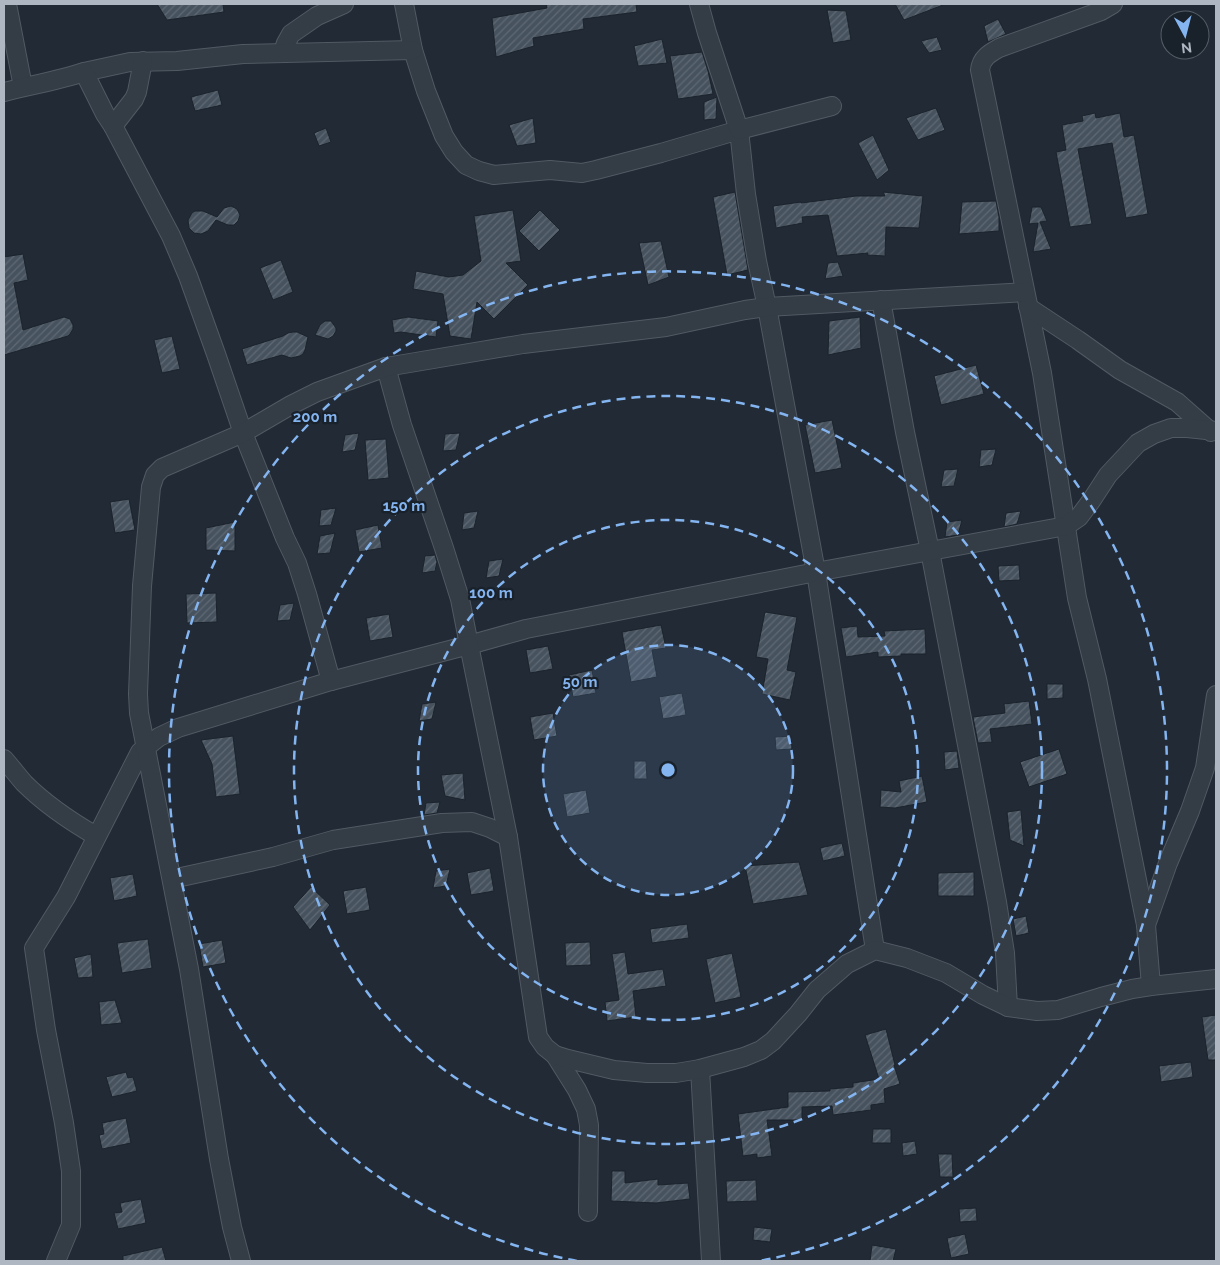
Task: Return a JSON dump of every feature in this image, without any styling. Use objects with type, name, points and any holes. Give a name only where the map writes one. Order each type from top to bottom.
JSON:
[{"type":"street","points":[[7,4],[23,87]]},
{"type":"street","points":[[283,52],[291,34],[317,16],[344,4]]},
{"type":"street","points":[[404,4],[414,50],[426,91],[444,136],[454,152],[466,165],[486,174],[550,170],[582,172],[596,170],[832,106]]},
{"type":"street","points":[[699,4],[739,130],[746,194],[757,261],[816,572],[875,950]]},
{"type":"street","points":[[1114,4],[1000,48],[986,57],[980,66],[980,78],[1042,373],[1077,598],[1097,679],[1146,925],[1152,986]]},
{"type":"street","points":[[4,92],[130,62],[177,61],[283,52],[414,50]]},
{"type":"street","points":[[113,126],[134,100],[142,61]]},
{"type":"street","points":[[84,72],[171,236],[188,276],[243,433],[297,563],[331,681]]},
{"type":"street","points":[[241,1261],[218,1159],[189,968],[139,714],[138,684],[142,586],[152,487],[155,475],[162,468],[243,433],[317,392],[386,367],[523,344],[666,327],[766,307],[882,300],[1026,299],[1120,370],[1177,402],[1214,433]]},
{"type":"street","points":[[882,300],[997,902],[1005,952],[1008,1007]]},
{"type":"street","points":[[386,367],[402,425],[457,591],[508,838],[538,1037],[545,1047],[555,1055],[577,1090],[586,1109],[589,1125],[588,1212]]},
{"type":"street","points":[[56,1261],[71,1225],[71,1171],[46,1030],[34,948],[66,897],[136,758],[140,752],[159,737],[178,728],[331,681],[526,629],[816,572],[1066,526],[1079,516],[1108,475],[1138,443],[1154,434],[1171,428],[1186,428],[1214,433]]},
{"type":"street","points":[[1146,925],[1205,768],[1216,695]]},
{"type":"street","points":[[4,759],[24,783],[49,805],[96,836]]},
{"type":"street","points":[[172,879],[273,857],[334,840],[442,822],[472,822],[490,828],[508,838]]},
{"type":"street","points":[[555,1055],[614,1070],[647,1072],[676,1072],[700,1069],[744,1057],[761,1050],[773,1041],[817,990],[847,964],[875,950],[907,958],[946,972],[983,995],[1008,1007],[1037,1012],[1058,1010],[1132,989],[1216,979]]},
{"type":"street","points":[[700,1069],[711,1261]]},
{"type":"building","points":[[157,4],[223,4],[224,12],[167,20]]},
{"type":"building","points":[[546,4],[636,4],[637,12],[583,19],[584,29],[533,38],[534,46],[496,57],[492,18],[547,8]]},
{"type":"building","points":[[895,4],[943,4],[943,5],[904,20]]},
{"type":"building","points":[[827,10],[846,11],[851,40],[833,43]]},
{"type":"building","points":[[998,19],[1006,34],[988,42],[984,26]]},
{"type":"building","points":[[937,37],[942,50],[929,53],[921,41]]},
{"type":"building","points":[[662,39],[667,63],[638,66],[634,46]]},
{"type":"building","points":[[702,52],[713,94],[678,99],[670,56]]},
{"type":"building","points":[[218,90],[222,105],[195,111],[191,97]]},
{"type":"building","points":[[717,97],[716,119],[704,120],[704,102]]},
{"type":"building","points":[[936,108],[945,130],[918,140],[906,118]]},
{"type":"building","points":[[1095,113],[1096,118],[1120,113],[1124,137],[1134,135],[1148,214],[1126,218],[1112,143],[1078,149],[1092,224],[1070,227],[1056,152],[1066,150],[1062,125],[1083,121],[1082,116]]},
{"type":"building","points":[[533,118],[536,143],[517,146],[509,125]]},
{"type":"building","points":[[326,128],[331,142],[319,146],[314,133]]},
{"type":"building","points":[[873,135],[889,170],[877,180],[858,143]]},
{"type":"building","points":[[735,192],[748,270],[727,275],[713,197]]},
{"type":"building","points":[[883,192],[923,196],[919,228],[886,227],[885,256],[867,255],[868,253],[837,256],[828,215],[802,217],[803,223],[776,228],[773,206],[856,196],[885,196]]},
{"type":"building","points":[[996,201],[999,231],[959,234],[962,202]]},
{"type":"building","points":[[231,206],[237,209],[240,215],[234,225],[228,225],[216,220],[208,231],[201,234],[194,233],[189,228],[188,220],[195,211],[203,211],[217,217],[224,208]]},
{"type":"building","points":[[1032,207],[1041,207],[1047,221],[1040,222],[1051,249],[1033,252],[1038,223],[1029,224]]},
{"type":"building","points":[[513,210],[521,261],[506,263],[528,285],[494,319],[477,302],[471,339],[450,336],[443,294],[413,289],[416,271],[449,277],[463,275],[481,261],[474,216]]},
{"type":"building","points":[[540,210],[560,230],[539,251],[519,231]]},
{"type":"building","points":[[661,241],[669,277],[648,285],[639,243]]},
{"type":"building","points":[[23,254],[28,280],[14,283],[23,330],[64,317],[70,319],[73,329],[68,336],[4,355],[4,257]]},
{"type":"building","points":[[281,260],[293,292],[273,300],[260,268]]},
{"type":"building","points":[[838,262],[843,276],[825,279],[828,263]]},
{"type":"building","points":[[408,317],[438,321],[436,337],[401,332],[394,333],[392,320]]},
{"type":"building","points":[[860,317],[861,348],[828,355],[829,321]]},
{"type":"building","points":[[325,321],[331,321],[336,328],[333,336],[328,339],[315,335],[320,325]]},
{"type":"building","points":[[293,332],[308,337],[303,354],[291,358],[282,355],[247,365],[242,349]]},
{"type":"building","points":[[172,336],[180,369],[162,373],[154,340]]},
{"type":"building","points":[[976,365],[984,394],[941,405],[934,376]]},
{"type":"building","points":[[832,420],[842,468],[815,473],[805,425]]},
{"type":"building","points":[[359,433],[355,450],[342,452],[345,435]]},
{"type":"building","points":[[460,433],[456,450],[443,451],[445,434]]},
{"type":"building","points":[[386,439],[389,478],[368,480],[365,440]]},
{"type":"building","points":[[996,449],[992,465],[979,467],[981,450]]},
{"type":"building","points":[[958,469],[954,486],[941,487],[944,470]]},
{"type":"building","points":[[129,499],[135,530],[115,533],[110,502]]},
{"type":"building","points":[[336,508],[331,525],[319,526],[321,510]]},
{"type":"building","points":[[478,511],[474,528],[462,530],[464,513]]},
{"type":"building","points":[[1021,511],[1017,524],[1004,527],[1006,513]]},
{"type":"building","points":[[962,520],[958,535],[945,537],[947,522]]},
{"type":"building","points":[[235,522],[235,551],[206,550],[206,528]]},
{"type":"building","points":[[378,525],[382,548],[359,552],[355,530]]},
{"type":"building","points":[[335,533],[330,553],[317,554],[320,536]]},
{"type":"building","points":[[435,555],[437,562],[435,571],[422,573],[425,556]]},
{"type":"building","points":[[503,559],[499,576],[486,578],[489,561]]},
{"type":"building","points":[[1019,565],[1020,580],[999,581],[998,566]]},
{"type":"building","points":[[216,593],[217,622],[187,623],[186,594]]},
{"type":"building","points":[[294,603],[290,620],[277,621],[280,605]]},
{"type":"building","points":[[765,612],[797,617],[787,670],[796,672],[790,700],[762,694],[768,659],[756,657]]},
{"type":"building","points":[[389,614],[393,637],[370,641],[366,618]]},
{"type":"building","points":[[661,625],[666,648],[652,650],[657,677],[631,682],[622,632]]},
{"type":"building","points":[[857,626],[858,637],[885,636],[884,631],[925,629],[926,654],[901,654],[901,656],[878,657],[878,652],[846,657],[841,628]]},
{"type":"building","points":[[548,646],[553,669],[530,673],[526,650]]},
{"type":"building","points":[[592,670],[596,693],[573,697],[569,675]]},
{"type":"building","points":[[1047,684],[1063,684],[1063,698],[1047,699]]},
{"type":"building","points":[[682,693],[686,715],[663,719],[659,697]]},
{"type":"building","points":[[1029,701],[1032,724],[990,729],[992,742],[978,743],[973,717],[1005,713],[1004,704]]},
{"type":"building","points":[[436,702],[432,719],[419,721],[422,704]]},
{"type":"building","points":[[553,713],[557,736],[534,740],[530,717]]},
{"type":"building","points":[[233,736],[240,794],[216,797],[212,764],[201,740]]},
{"type":"building","points":[[791,736],[792,749],[776,750],[775,737]]},
{"type":"building","points":[[1059,749],[1067,774],[1029,787],[1020,762]]},
{"type":"building","points":[[957,751],[959,768],[945,770],[944,752]]},
{"type":"building","points":[[634,761],[646,761],[647,779],[634,779]]},
{"type":"building","points":[[463,773],[465,800],[445,796],[441,775]]},
{"type":"building","points":[[922,776],[927,802],[895,808],[880,807],[881,790],[901,792],[899,781]]},
{"type":"building","points":[[586,790],[590,813],[567,817],[563,794]]},
{"type":"building","points":[[440,802],[437,813],[424,815],[426,803]]},
{"type":"building","points":[[1021,810],[1024,846],[1010,840],[1007,812]]},
{"type":"building","points":[[842,843],[845,856],[823,861],[820,848]]},
{"type":"building","points":[[799,862],[808,895],[753,904],[745,866]]},
{"type":"building","points":[[490,868],[494,891],[471,895],[467,873]]},
{"type":"building","points":[[450,869],[446,886],[433,888],[436,871]]},
{"type":"building","points":[[974,872],[974,896],[938,896],[938,873]]},
{"type":"building","points":[[133,874],[137,896],[114,901],[110,878]]},
{"type":"building","points":[[311,887],[330,905],[310,930],[293,907]]},
{"type":"building","points":[[366,887],[370,910],[347,914],[343,891]]},
{"type":"building","points":[[1026,916],[1029,933],[1016,936],[1013,919]]},
{"type":"building","points":[[687,924],[689,938],[652,943],[650,929]]},
{"type":"building","points":[[148,939],[152,968],[122,973],[117,943]]},
{"type":"building","points":[[222,940],[226,963],[203,967],[199,944]]},
{"type":"building","points":[[590,942],[591,965],[566,966],[565,943]]},
{"type":"building","points":[[625,952],[628,974],[663,969],[666,986],[633,991],[636,1017],[607,1021],[605,1002],[619,1000],[612,954]]},
{"type":"building","points":[[732,953],[741,997],[715,1003],[706,959]]},
{"type":"building","points":[[91,954],[93,977],[78,978],[74,958]]},
{"type":"building","points":[[115,1000],[122,1023],[101,1025],[99,1002]]},
{"type":"building","points":[[1216,1015],[1216,1060],[1208,1060],[1202,1017]]},
{"type":"building","points":[[886,1029],[900,1084],[884,1089],[885,1103],[871,1105],[871,1110],[833,1115],[832,1106],[802,1107],[802,1120],[767,1120],[772,1156],[757,1158],[757,1154],[743,1156],[738,1114],[788,1107],[788,1092],[830,1091],[830,1089],[853,1087],[853,1083],[879,1079],[865,1035]]},
{"type":"building","points":[[1191,1062],[1193,1077],[1161,1082],[1159,1066]]},
{"type":"building","points":[[126,1072],[128,1078],[133,1077],[137,1091],[112,1097],[106,1077]]},
{"type":"building","points":[[126,1118],[131,1143],[102,1149],[99,1135],[104,1134],[102,1123]]},
{"type":"building","points":[[873,1129],[891,1129],[891,1143],[872,1143]]},
{"type":"building","points":[[915,1141],[917,1154],[903,1156],[902,1143]]},
{"type":"building","points":[[938,1154],[952,1154],[953,1177],[940,1177]]},
{"type":"building","points":[[612,1171],[625,1171],[625,1183],[658,1179],[658,1185],[688,1183],[690,1199],[656,1203],[611,1201]]},
{"type":"building","points":[[756,1180],[757,1201],[727,1202],[726,1181]]},
{"type":"building","points":[[141,1199],[146,1223],[118,1229],[114,1213],[122,1212],[120,1203]]},
{"type":"building","points":[[976,1208],[977,1221],[960,1222],[959,1209]]},
{"type":"building","points":[[754,1227],[772,1229],[770,1242],[753,1240]]},
{"type":"building","points":[[965,1234],[969,1254],[951,1258],[947,1238]]},
{"type":"building","points":[[872,1245],[896,1249],[893,1261],[870,1261]]},
{"type":"building","points":[[162,1247],[166,1261],[123,1261],[123,1256]]}]
